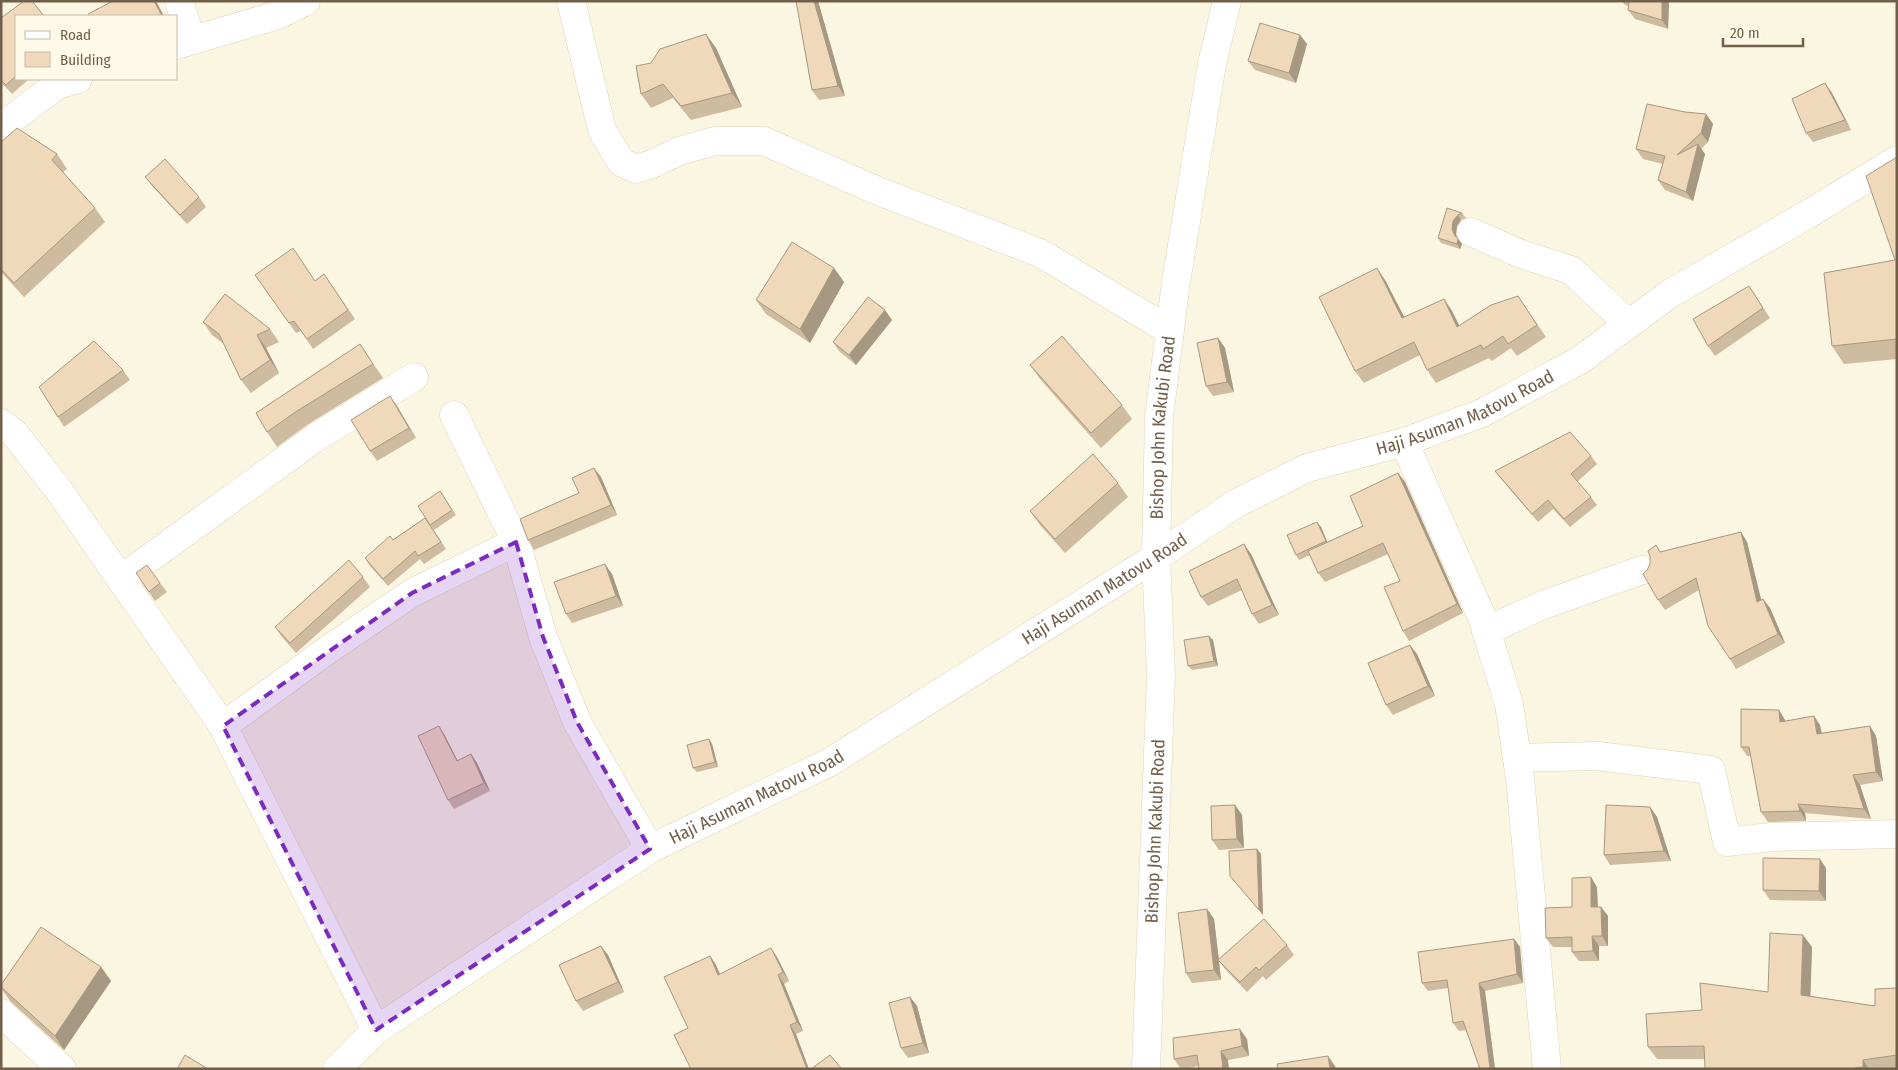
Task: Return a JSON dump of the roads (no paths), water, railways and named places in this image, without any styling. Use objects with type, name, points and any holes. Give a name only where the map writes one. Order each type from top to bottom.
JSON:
[{"type":"street","points":[[179,1],[183,42],[278,15],[306,1]]},
{"type":"street","points":[[571,1],[602,130],[621,162],[636,169],[679,152],[716,141],[764,140],[878,191],[1040,253],[1169,330]]},
{"type":"street","name":"Bishop John Kakubi Road","points":[[1146,1069],[1161,676],[1156,557],[1159,417],[1176,282],[1212,64],[1227,1]]},
{"type":"street","points":[[1,126],[57,86],[75,80]]},
{"type":"street","name":"Haji Asuman Matovu Road","points":[[338,1069],[376,1030],[650,849],[830,762],[1156,557],[1235,504],[1307,468],[1404,442],[1482,413],[1580,360],[1670,293],[1805,216],[1897,160]]},
{"type":"street","points":[[1471,232],[1521,254],[1571,270],[1629,324]]},
{"type":"street","points":[[121,579],[315,438],[414,377]]},
{"type":"street","points":[[454,415],[516,542],[543,637],[577,722],[650,849]]},
{"type":"street","points":[[1,422],[14,433],[58,489],[223,726],[376,1030]]},
{"type":"street","points":[[1404,442],[1482,617],[1509,704],[1517,758],[1547,1069]]},
{"type":"street","points":[[223,726],[329,649],[412,593],[516,542]]},
{"type":"street","points":[[1486,631],[1543,605],[1642,570]]},
{"type":"street","points":[[1517,758],[1598,756],[1711,770],[1727,842],[1771,837],[1897,834]]},
{"type":"street","points":[[1,1013],[62,1069]]}]
